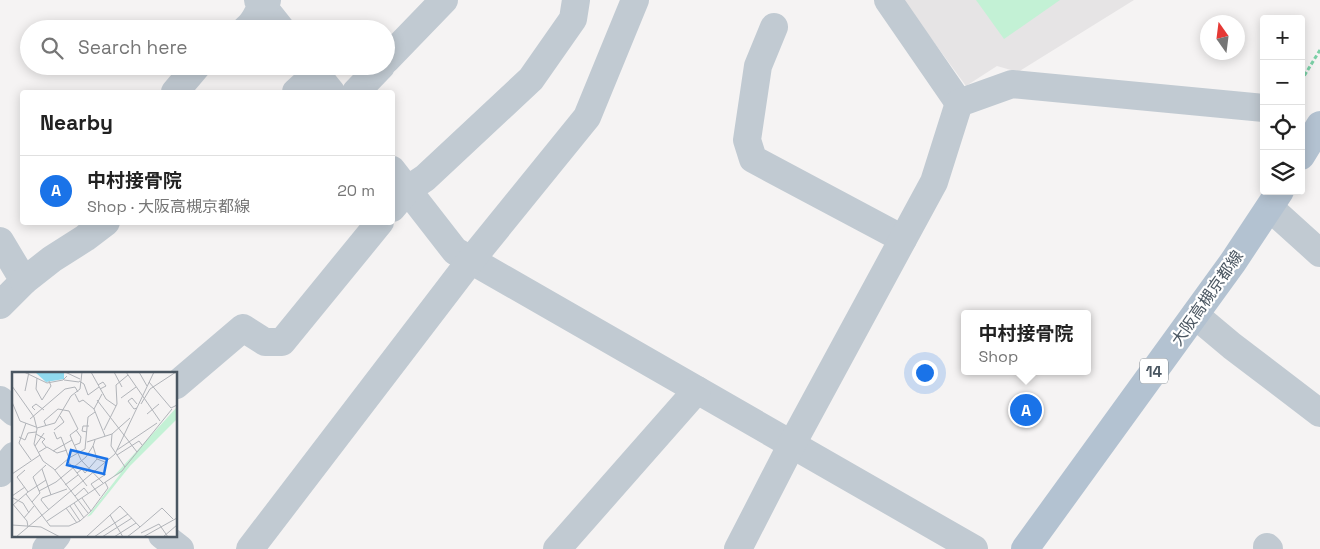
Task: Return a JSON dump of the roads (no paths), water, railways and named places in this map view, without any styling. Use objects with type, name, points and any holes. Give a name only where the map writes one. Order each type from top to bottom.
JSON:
[{"type":"main road","points":[[1303,150],[1312,127]]},
{"type":"main road","name":"大阪高槻京都線","points":[[1025,549],[1195,315],[1275,200]]},
{"type":"street","points":[[395,51],[444,0]]},
{"type":"street","points":[[576,0],[572,19],[531,79],[425,178],[398,189],[455,251],[974,549]]},
{"type":"street","points":[[250,549],[471,260],[587,117],[635,0]]},
{"type":"street","points":[[888,0],[959,102]]},
{"type":"street","points":[[255,20],[262,1]]},
{"type":"street","points":[[262,1],[275,20]]},
{"type":"street","points":[[774,26],[758,66],[746,140],[753,159],[903,239]]},
{"type":"street","points":[[177,90],[189,75]]},
{"type":"street","points":[[358,90],[372,75]]},
{"type":"street","points":[[299,90],[319,77]]},
{"type":"street","points":[[959,102],[1012,84],[1260,108]]},
{"type":"street","points":[[738,549],[792,444],[934,182],[959,102]]},
{"type":"street","points":[[1275,200],[1320,253]]},
{"type":"street","points":[[0,305],[24,281],[52,258],[102,225]]},
{"type":"street","points":[[178,383],[243,328],[265,342],[282,342],[378,225]]},
{"type":"street","points":[[3,251],[24,281]]},
{"type":"street","points":[[1195,315],[1232,346],[1320,413]]},
{"type":"street","points":[[557,549],[697,390]]},
{"type":"street","points":[[0,400],[12,410]]},
{"type":"street","points":[[0,473],[12,458]]},
{"type":"street","points":[[46,549],[56,536]]},
{"type":"street","points":[[163,536],[180,549]]},
{"type":"place","name":"中村接骨院","points":[[1026,410]]}]
